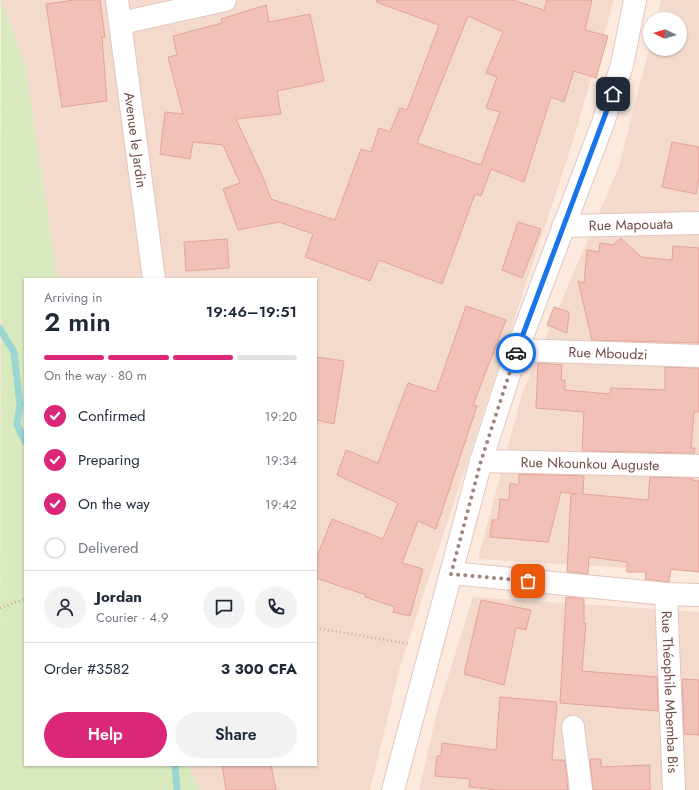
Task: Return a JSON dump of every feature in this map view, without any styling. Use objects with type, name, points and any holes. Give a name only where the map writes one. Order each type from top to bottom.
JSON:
[{"type":"street","name":"Avenue le Jardin","points":[[117,0],[154,278]]},
{"type":"street","points":[[121,23],[225,0]]},
{"type":"street","points":[[393,790],[481,461],[517,350],[603,123],[622,65],[635,0]]},
{"type":"street","name":"Rue Mapouata","points":[[563,226],[699,223]]},
{"type":"street","name":"Rue Mboudzi","points":[[517,350],[699,356]]},
{"type":"street","name":"Rue Nkounkou Auguste","points":[[481,461],[699,466]]},
{"type":"street","points":[[451,574],[666,594],[699,595]]},
{"type":"street","name":"Rue Théophile Mbemba Bis","points":[[666,594],[674,790]]},
{"type":"street","points":[[573,727],[581,790]]},
{"type":"path","points":[[0,608],[24,599]]},
{"type":"path","points":[[317,628],[431,648]]},
{"type":"shaded area","points":[[0,0],[614,0],[573,141],[401,663],[370,790],[163,790],[168,766],[317,766],[317,278],[37,278]]},
{"type":"shaded area","points":[[661,0],[699,0],[699,572],[478,559],[522,394],[619,166],[647,56],[687,56],[687,12],[658,12]]},
{"type":"shaded area","points":[[473,597],[699,612],[699,790],[419,790],[437,712]]},
{"type":"green space","points":[[1,0],[25,63],[58,278],[24,278],[24,766],[189,766],[200,790],[0,790]]},
{"type":"building","points":[[75,0],[100,0],[105,37],[102,37],[107,101],[62,107],[46,4]]},
{"type":"building","points":[[377,0],[513,0],[544,10],[547,0],[592,0],[585,30],[608,36],[596,78],[574,71],[564,102],[551,97],[524,182],[491,169],[481,196],[475,194],[442,284],[379,260],[370,281],[305,257],[313,234],[279,222],[238,230],[223,189],[240,183],[223,145],[193,142],[190,159],[160,154],[165,112],[183,114],[168,57],[177,55],[173,36],[222,23],[221,19],[266,5],[269,22],[310,14],[324,81],[277,91],[281,114],[236,119],[262,175],[271,199],[335,220],[361,149],[371,152],[379,128],[390,132],[400,108],[407,110],[439,25],[376,2]],"holes":[[[468,16],[503,32],[486,73],[497,77],[486,108],[500,112],[481,165],[417,143]]]},
{"type":"building","points":[[672,142],[699,147],[699,177],[696,194],[662,187]]},
{"type":"building","points":[[518,222],[541,229],[522,278],[502,270]]},
{"type":"building","points":[[621,238],[641,257],[672,260],[673,246],[699,248],[699,343],[592,340],[578,281],[584,283],[587,250],[599,252],[600,243],[613,245]]},
{"type":"building","points":[[227,239],[229,268],[186,271],[184,242]]},
{"type":"building","points":[[466,306],[506,320],[473,405],[477,406],[436,529],[418,521],[402,563],[423,569],[410,616],[393,612],[395,607],[365,597],[366,595],[317,578],[317,556],[332,519],[383,539],[398,503],[337,475],[346,450],[378,463],[408,383],[436,392]]},
{"type":"building","points":[[554,307],[569,312],[567,333],[547,325]]},
{"type":"building","points":[[317,357],[344,361],[334,424],[317,420]]},
{"type":"building","points":[[538,363],[562,365],[561,380],[565,380],[565,390],[610,394],[611,388],[665,390],[665,367],[699,368],[699,412],[694,412],[691,448],[695,448],[694,453],[582,451],[584,412],[536,408]]},
{"type":"building","points":[[519,474],[584,476],[583,494],[648,500],[650,477],[692,478],[692,480],[699,481],[699,572],[671,569],[669,582],[645,579],[646,572],[627,572],[627,562],[589,557],[588,574],[567,572],[571,494],[577,494],[561,492],[548,542],[490,537],[492,520],[498,520],[500,499],[509,500],[510,483],[519,485]]},
{"type":"building","points":[[566,597],[584,599],[584,623],[586,623],[582,671],[657,677],[658,711],[560,703]]},
{"type":"building","points":[[481,600],[531,610],[526,630],[516,628],[504,685],[464,674]]},
{"type":"building","points":[[682,679],[699,680],[699,735],[684,734]]},
{"type":"building","points":[[500,697],[557,702],[552,760],[565,760],[568,790],[498,790],[469,787],[470,779],[435,776],[437,756],[441,756],[442,743],[496,750]]},
{"type":"building","points":[[590,759],[601,759],[601,767],[650,765],[650,790],[593,790]]},
{"type":"building","points":[[222,766],[271,766],[276,790],[226,790]]},
{"type":"waterway","points":[[0,329],[14,352],[20,405],[17,424],[24,440]]},
{"type":"waterway","points":[[175,766],[177,790]]},
{"type":"way so far","points":[[516,353],[481,461],[451,574],[528,581]]},
{"type":"route","points":[[516,353],[613,94]]}]
